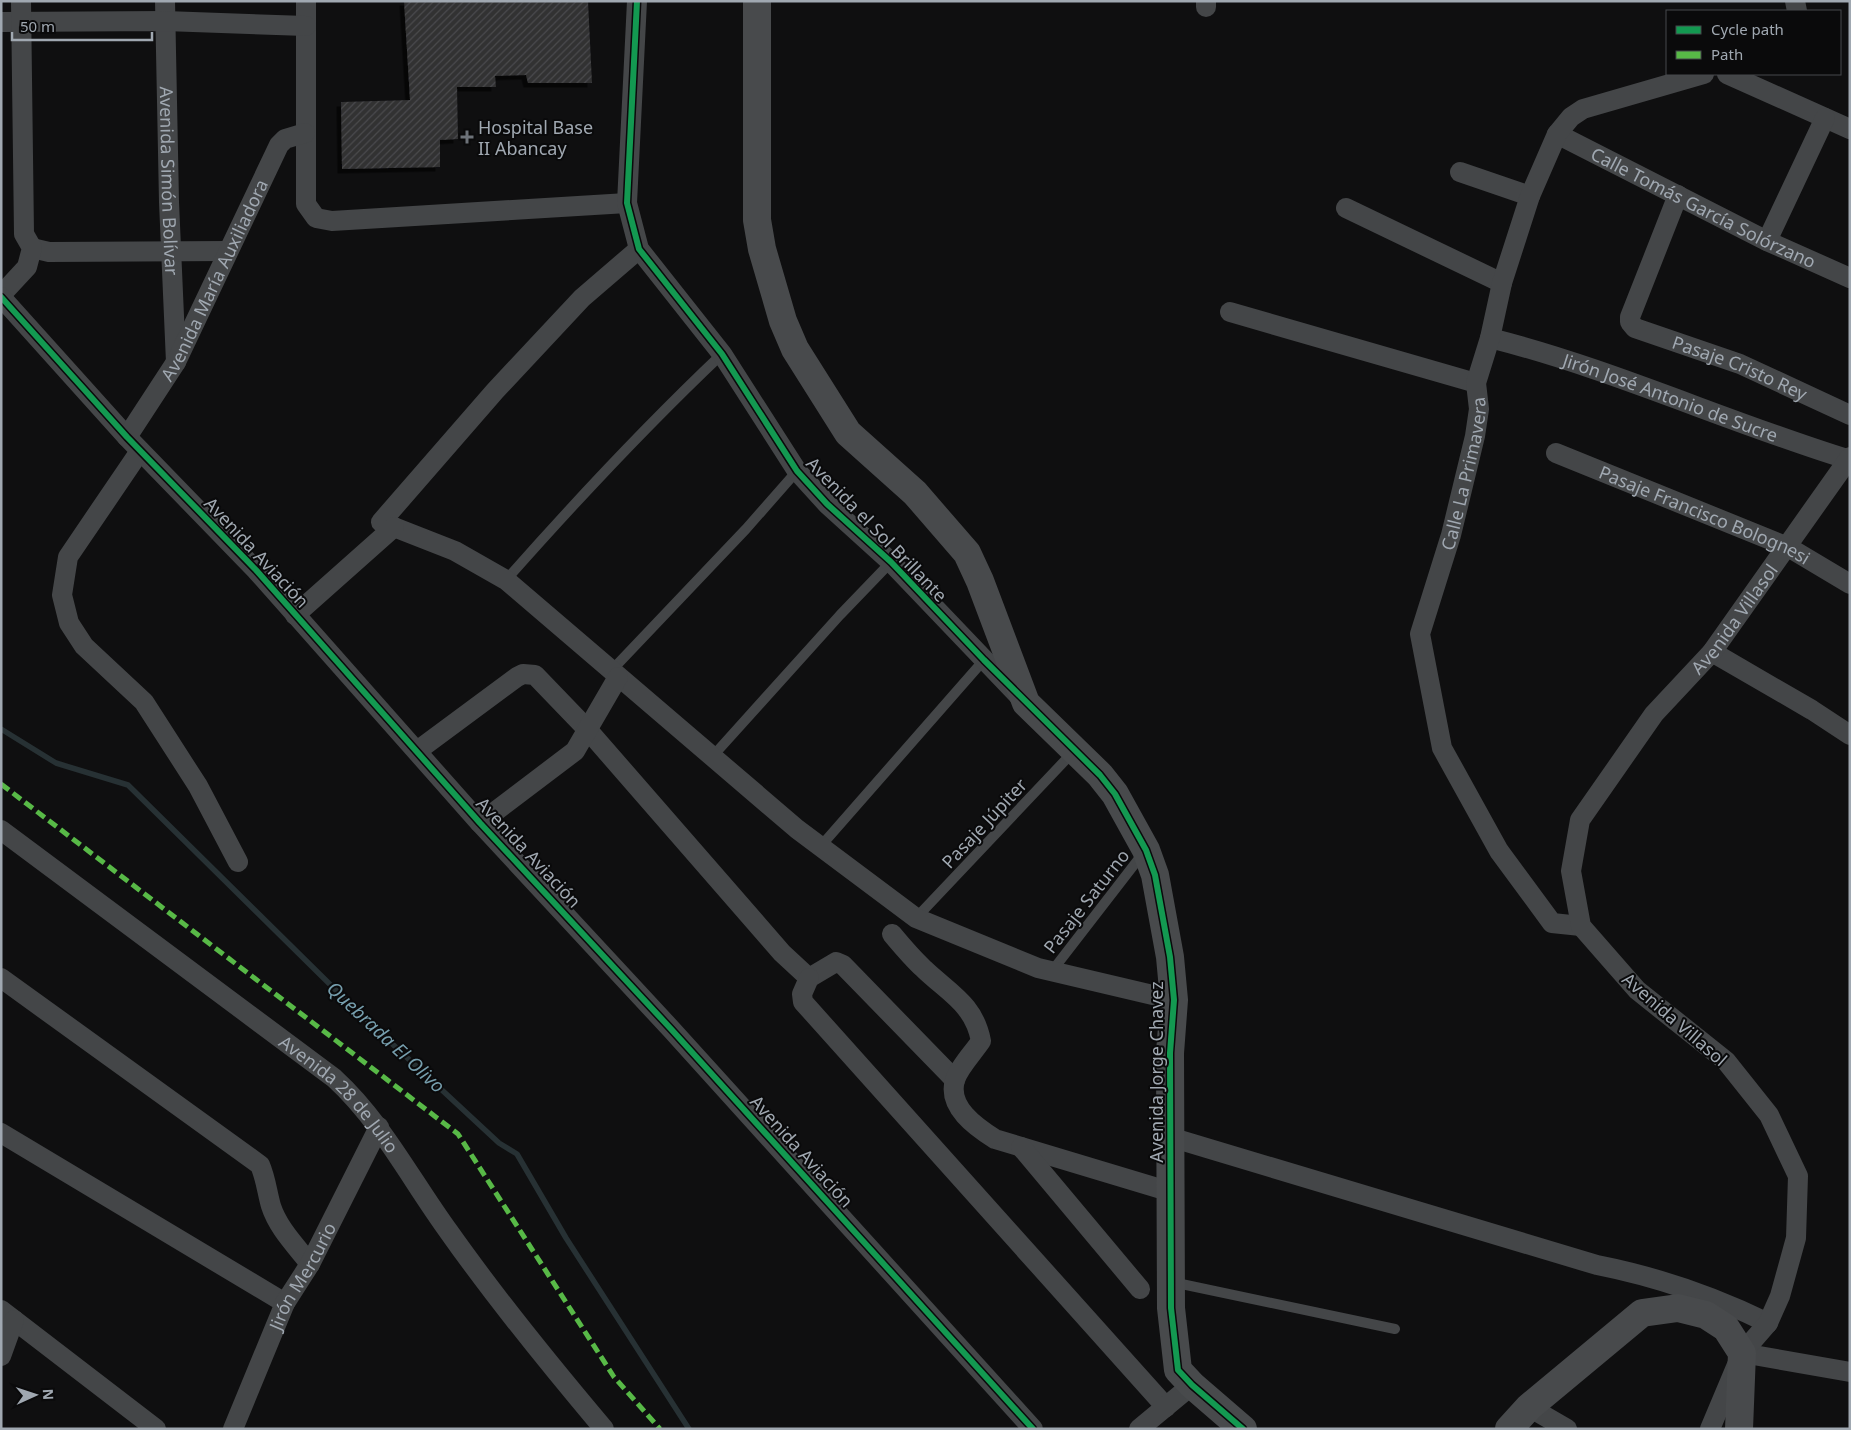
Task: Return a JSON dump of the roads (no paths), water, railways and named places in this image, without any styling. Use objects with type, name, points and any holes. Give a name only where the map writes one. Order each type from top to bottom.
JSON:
[{"type":"street","points":[[1,296],[27,267],[32,248],[24,234],[21,1]]},
{"type":"street","name":"Avenida Simón Bolívar","points":[[165,1],[170,252],[176,362]]},
{"type":"street","points":[[306,1],[306,204],[316,218],[332,221],[627,203]]},
{"type":"street","name":"Avenida el Sol Brillante","points":[[637,1],[627,203],[639,249],[722,354],[796,471],[827,504],[891,562],[1026,704]]},
{"type":"street","points":[[757,1],[757,220],[762,249],[782,321],[795,349],[848,433],[915,493],[967,553],[980,581],[1026,704]]},
{"type":"street","points":[[1,22],[166,22],[306,26]]},
{"type":"street","name":"Calle La Primavera","points":[[1581,926],[1552,923],[1499,851],[1442,748],[1420,634],[1451,535],[1475,436],[1479,409],[1476,383],[1490,338],[1502,283],[1530,196],[1557,134],[1571,117],[1583,109],[1701,75]]},
{"type":"street","points":[[1730,75],[1840,119],[1767,241]]},
{"type":"street","name":"Avenida María Auxiliadora","points":[[238,862],[198,786],[144,702],[84,646],[69,623],[62,595],[68,557],[133,444],[176,362],[227,251],[279,145],[285,139],[305,133]]},
{"type":"street","name":"Calle Tomás García Solórzano","points":[[1557,134],[1767,241],[1850,278]]},
{"type":"street","points":[[1460,172],[1530,196]]},
{"type":"street","name":"Pasaje Cristo Rey","points":[[1678,195],[1630,317],[1630,322],[1635,328],[1740,364],[1850,415]]},
{"type":"street","points":[[1346,208],[1502,283]]},
{"type":"street","points":[[32,248],[49,252],[227,251]]},
{"type":"street","points":[[639,249],[582,298],[495,391],[381,522],[455,550],[506,580],[614,674],[820,847],[916,918],[1038,968],[1174,1000]]},
{"type":"street","name":"Avenida Aviación","points":[[1,296],[133,444],[256,570],[480,823],[671,1029],[1033,1429]]},
{"type":"street","points":[[1230,312],[1476,383]]},
{"type":"street","name":"Jirón José Antonio de Sucre","points":[[1490,338],[1552,354],[1746,427],[1849,459]]},
{"type":"street","name":"Pasaje Francisco Bolognesi","points":[[1556,453],[1788,547],[1850,584]]},
{"type":"street","name":"Avenida Villasol","points":[[1710,1429],[1742,1353],[1768,1323],[1780,1296],[1796,1238],[1798,1176],[1769,1115],[1726,1062],[1637,990],[1581,926],[1571,871],[1580,820],[1654,714],[1712,652],[1849,459]]},
{"type":"street","points":[[296,615],[394,527]]},
{"type":"street","points":[[1712,652],[1812,710],[1850,735]]},
{"type":"street","points":[[417,751],[523,674],[535,675],[587,729],[782,953],[809,978]]},
{"type":"street","points":[[480,823],[576,751],[614,674]]},
{"type":"street","name":"Avenida Jorge Chavez","points":[[1026,704],[1074,750],[1115,794],[1146,850],[1155,875],[1170,957],[1174,1000],[1170,1053],[1171,1308],[1178,1370],[1192,1385],[1243,1429]]},
{"type":"street","name":"Avenida 28 de Julio","points":[[1,830],[334,1078],[348,1091],[379,1127],[449,1232],[526,1334],[603,1428]]},
{"type":"street","points":[[892,934],[923,969],[967,1007],[978,1024],[981,1041],[955,1080],[954,1096],[962,1112],[979,1129],[995,1139],[1171,1192]]},
{"type":"street","points":[[955,1080],[841,963],[836,962],[809,978],[802,994],[803,1002],[1166,1407]]},
{"type":"street","points":[[1,978],[260,1165],[267,1179],[271,1206],[281,1228],[310,1264]]},
{"type":"street","name":"Jirón Mercurio","points":[[232,1429],[286,1303],[310,1264],[379,1127]]},
{"type":"street","points":[[1,1133],[286,1303]]},
{"type":"street","points":[[1170,1137],[1598,1265],[1662,1280],[1732,1306],[1768,1323]]},
{"type":"street","points":[[1021,1147],[1140,1289]]},
{"type":"street","points":[[1509,1429],[1528,1407],[1642,1313],[1678,1308],[1706,1315],[1726,1328],[1742,1353],[1739,1429]]},
{"type":"street","points":[[1,1356],[8,1315],[156,1429]]},
{"type":"street","points":[[1742,1353],[1850,1372]]},
{"type":"street","points":[[1139,1429],[1192,1385]]},
{"type":"street","points":[[1528,1407],[1567,1429]]},
{"type":"lane","points":[[506,580],[581,496],[678,395],[722,354]]},
{"type":"lane","points":[[614,674],[796,471]]},
{"type":"lane","points":[[712,757],[891,562]]},
{"type":"lane","points":[[820,847],[984,660]]},
{"type":"lane","name":"Pasaje Júpiter","points":[[916,918],[1074,750]]},
{"type":"lane","name":"Pasaje Saturno","points":[[1052,971],[1146,850]]},
{"type":"lane","points":[[1171,1282],[1395,1329]]},
{"type":"waterway","name":"Quebrada El Olivo","points":[[1,729],[56,763],[128,785],[359,1013],[499,1143],[517,1154],[566,1238],[689,1429]]},
{"type":"place","name":"Hospital Base II Abancay","points":[[467,137]]}]
